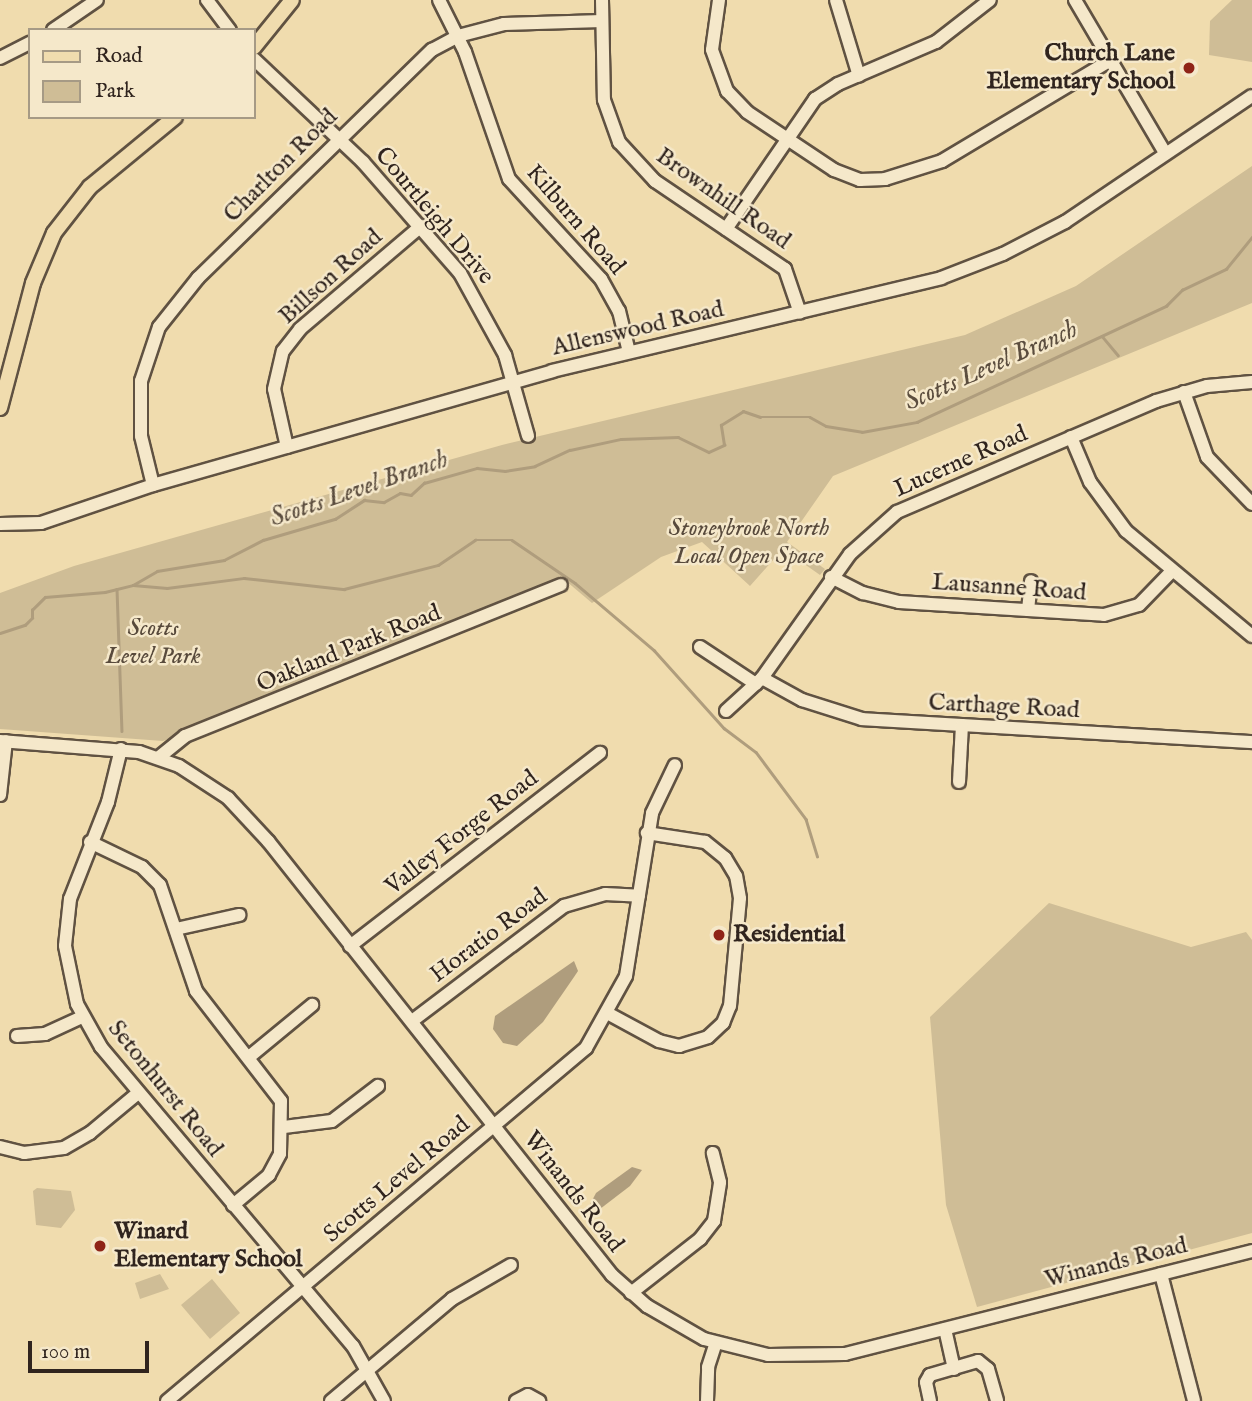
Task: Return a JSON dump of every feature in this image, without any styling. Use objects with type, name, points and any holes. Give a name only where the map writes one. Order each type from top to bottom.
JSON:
[{"type":"main road","points":[[256,45],[292,0]]},
{"type":"main road","points":[[0,408],[33,283],[54,233],[90,187],[173,119]]},
{"type":"street","points":[[57,28],[97,0]]},
{"type":"street","points":[[207,0],[228,28]]},
{"type":"street","name":"Kilburn Road","points":[[439,0],[458,36],[509,179],[601,279],[619,312],[629,352]]},
{"type":"street","name":"Brownhill Road","points":[[602,0],[604,100],[619,142],[655,181],[785,269],[800,313]]},
{"type":"street","points":[[719,0],[712,50],[720,80],[737,103],[848,176],[873,180],[899,176],[957,153],[1110,61]]},
{"type":"street","points":[[836,0],[859,76]]},
{"type":"street","points":[[726,229],[815,99],[936,42],[990,0]]},
{"type":"street","points":[[1075,0],[1165,153]]},
{"type":"street","name":"Charlton Road","points":[[153,485],[141,436],[139,400],[145,362],[159,327],[182,294],[416,63],[458,36],[504,24],[602,21]]},
{"type":"street","points":[[0,58],[28,44]]},
{"type":"street","name":"Courtleigh Drive","points":[[256,61],[338,139],[421,226],[477,297],[513,382],[528,436]]},
{"type":"street","name":"Allenswood Road","points":[[0,524],[41,523],[153,485],[513,382],[941,278],[1003,254],[1065,222],[1252,96]]},
{"type":"street","name":"Billson Road","points":[[287,447],[274,389],[283,351],[300,329],[421,226]]},
{"type":"street","name":"Lucerne Road","points":[[726,711],[759,681],[831,577],[867,537],[897,512],[1184,391],[1252,382]]},
{"type":"street","points":[[1184,391],[1207,457],[1252,505]]},
{"type":"street","points":[[1070,437],[1101,501],[1133,538],[1252,636]]},
{"type":"street","name":"Lausanne Road","points":[[831,577],[863,593],[898,602],[1117,614],[1148,598],[1172,571]]},
{"type":"street","points":[[1028,610],[1031,581]]},
{"type":"street","name":"Oakland Park Road","points":[[158,758],[185,736],[561,585]]},
{"type":"street","name":"Carthage Road","points":[[700,646],[759,681],[842,715],[1252,743]]},
{"type":"street","points":[[959,782],[962,725]]},
{"type":"street","points":[[0,795],[3,741]]},
{"type":"street","name":"Winands Road","points":[[3,741],[121,749],[158,758],[205,780],[238,807],[631,1293],[666,1320],[716,1343],[768,1355],[818,1357],[945,1329],[1252,1251]]},
{"type":"street","name":"Setonhurst Road","points":[[121,749],[108,802],[74,884],[66,931],[69,974],[82,1017],[138,1093],[369,1369],[384,1401]]},
{"type":"street","name":"Valley Forge Road","points":[[350,946],[600,753]]},
{"type":"street","points":[[494,1126],[576,1059],[609,1014],[631,957],[647,833],[658,793],[675,765]]},
{"type":"street","points":[[609,1014],[659,1041],[679,1046],[708,1037],[723,1023],[730,1006],[740,898],[736,876],[725,858],[705,842],[647,833]]},
{"type":"street","points":[[90,842],[152,875],[167,895],[197,992],[276,1091],[284,1127],[275,1166],[233,1205]]},
{"type":"street","name":"Horatio Road","points":[[412,1021],[564,906],[605,894],[639,897]]},
{"type":"street","points":[[176,929],[239,915]]},
{"type":"street","points":[[249,1057],[312,1005]]},
{"type":"street","points":[[17,1036],[45,1034],[82,1017]]},
{"type":"street","points":[[284,1127],[332,1121],[378,1086]]},
{"type":"street","points":[[0,1147],[24,1153],[64,1148],[90,1133],[138,1093]]},
{"type":"street","name":"Scotts Level Road","points":[[167,1401],[494,1126]]},
{"type":"street","points":[[631,1293],[709,1230],[717,1213],[720,1182],[713,1153]]},
{"type":"street","points":[[331,1401],[452,1299],[511,1265]]},
{"type":"street","points":[[1161,1274],[1194,1401]]},
{"type":"street","points":[[945,1329],[954,1369]]},
{"type":"street","points":[[706,1401],[708,1367],[716,1343]]},
{"type":"street","points":[[930,1401],[928,1379],[982,1362],[997,1401]]},
{"type":"street","points":[[516,1401],[528,1395],[539,1401]]},
{"type":"green space","points":[[1232,0],[1252,0],[1252,62],[1209,55],[1210,21]]},
{"type":"green space","name":"Scotts Level Park","points":[[1252,166],[1252,303],[833,476],[787,542],[825,569],[820,575],[783,549],[750,586],[702,542],[661,557],[592,603],[566,581],[163,741],[0,729],[0,593],[74,566],[502,445],[965,335],[1076,286]]},
{"type":"green space","points":[[1049,903],[1191,947],[1246,932],[1252,940],[1252,1233],[977,1307],[946,1205],[930,1017]]},
{"type":"green space","points":[[37,1188],[71,1191],[75,1210],[61,1228],[36,1225],[33,1191]]},
{"type":"green space","points":[[160,1274],[169,1289],[140,1299],[135,1283]]},
{"type":"green space","points":[[212,1279],[240,1313],[210,1339],[181,1305]]},
{"type":"shaded area","points":[[574,961],[578,971],[543,1022],[517,1046],[503,1043],[493,1029],[495,1016]]},
{"type":"shaded area","points":[[632,1167],[642,1170],[630,1186],[600,1209],[587,1210],[596,1193]]},
{"type":"waterway","name":"Scotts Level Branch","points":[[0,633],[25,625],[32,618],[32,610],[45,597],[105,592],[133,585],[157,571],[224,560],[263,540],[335,519],[364,500],[384,502],[400,493],[411,495],[424,483],[477,468],[505,471],[535,466],[570,450],[621,439],[678,437],[709,452],[724,445],[721,425],[743,411],[760,417],[810,417],[826,426],[862,432],[917,422],[1166,306],[1182,290],[1226,269],[1252,237]]},
{"type":"waterway","points":[[1102,336],[1118,355]]},
{"type":"waterway","points":[[133,585],[167,588],[244,578],[344,589],[438,565],[475,540],[512,540],[575,583],[654,650],[724,728],[756,752],[806,819],[817,856]]},
{"type":"waterway","points":[[117,589],[122,731]]},
{"type":"place","name":"Church Lane Elementary School","points":[[1189,68]]},
{"type":"place","name":"Residential","points":[[719,935]]},
{"type":"place","name":"Winard Elementary School","points":[[100,1246]]},
{"type":"park label","name":"Stoneybrook North Local Open Space","points":[[749,543]]}]
